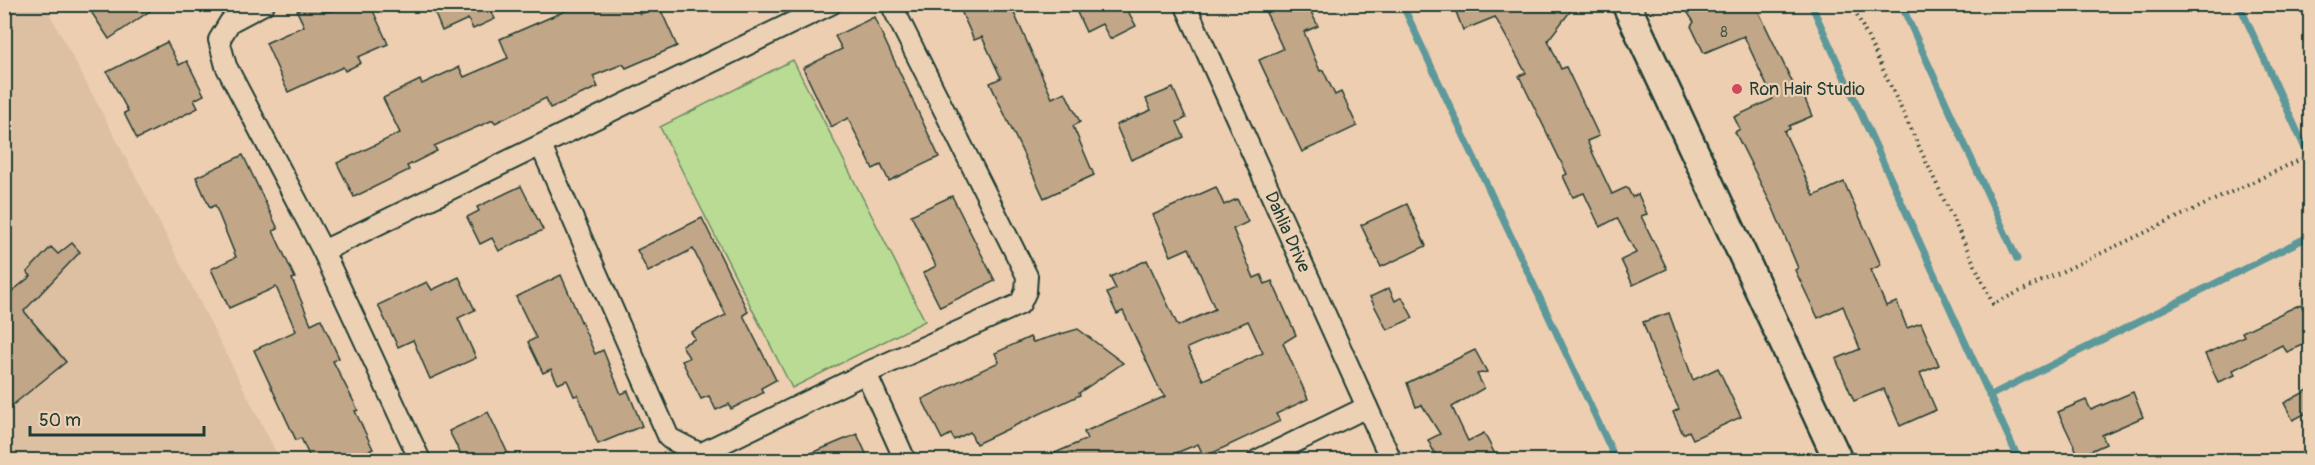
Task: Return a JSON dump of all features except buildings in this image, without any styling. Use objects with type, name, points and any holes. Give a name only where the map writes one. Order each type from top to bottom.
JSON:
[{"type":"main road","points":[[1626,4],[1838,460]]},
{"type":"street","points":[[264,4],[230,22],[219,40],[226,66],[323,251],[420,460]]},
{"type":"street","points":[[323,251],[831,4]]},
{"type":"street","points":[[541,146],[669,438],[700,454],[866,373],[1020,304],[1026,291],[1027,276],[891,4]]},
{"type":"street","name":"Dahlia Drive","points":[[1185,4],[1391,460]]},
{"type":"street","points":[[866,373],[905,460]]},
{"type":"street","points":[[1258,460],[1367,407]]},
{"type":"path","points":[[1852,4],[1993,304],[2310,156]]},
{"type":"shaded area","points":[[4,5],[45,5],[145,194],[280,460],[5,460]]},
{"type":"green space","points":[[793,60],[925,321],[792,388],[660,127]]},
{"type":"waterway","points":[[1402,4],[1616,460]]},
{"type":"waterway","points":[[1811,4],[2019,460]]},
{"type":"waterway","points":[[1901,4],[2017,259]]},
{"type":"waterway","points":[[2239,4],[2304,146]]},
{"type":"waterway","points":[[1989,396],[2310,236]]},
{"type":"place","name":"Ron Hair Studio","points":[[1737,89]]}]
